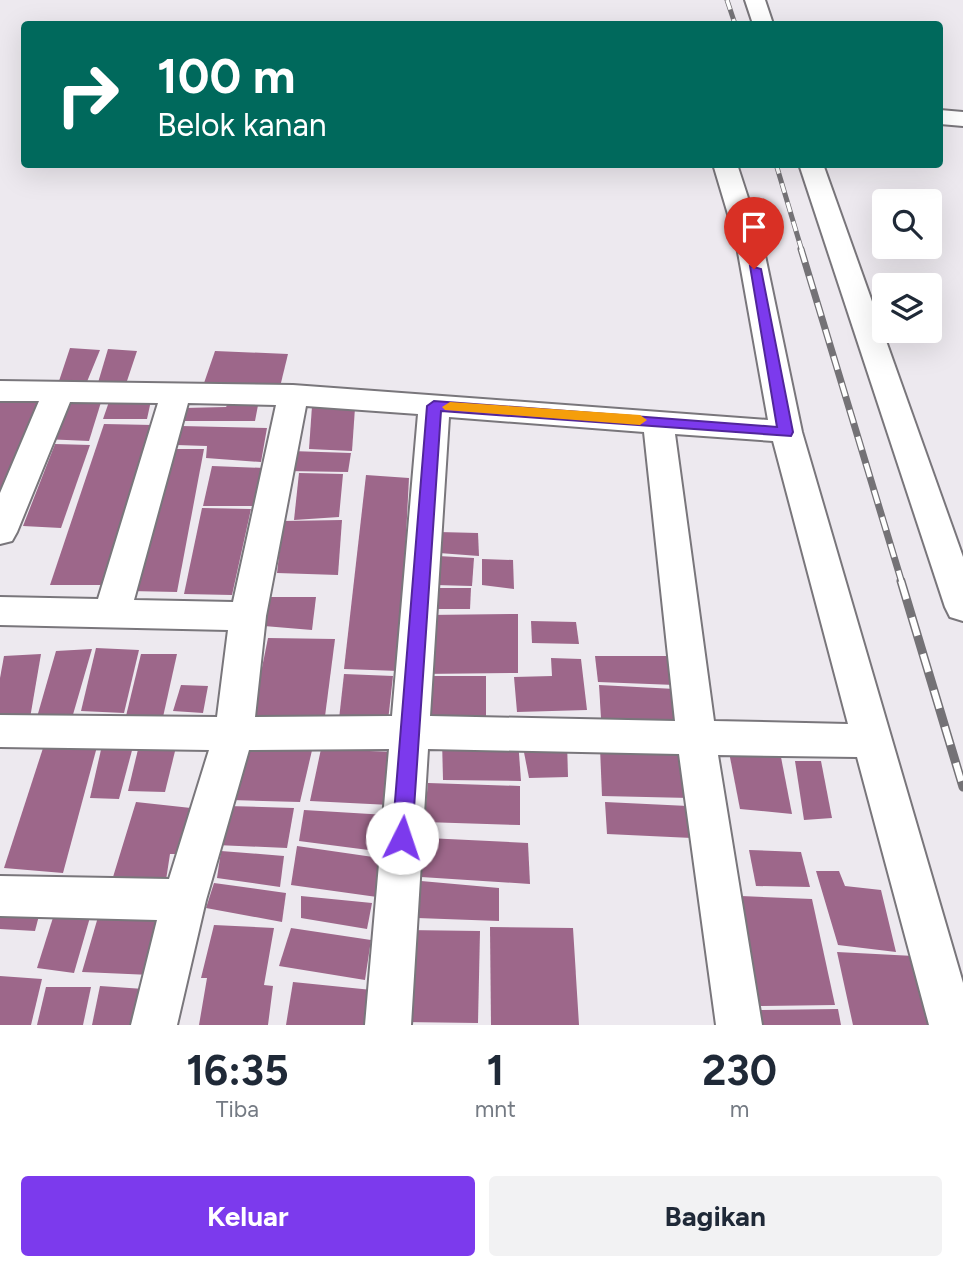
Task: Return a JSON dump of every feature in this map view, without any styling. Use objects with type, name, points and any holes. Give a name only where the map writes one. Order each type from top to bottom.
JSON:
[{"type":"street","points":[[755,0],[762,21]]},
{"type":"street","points":[[943,117],[963,119]]},
{"type":"street","points":[[726,168],[749,242],[786,432],[875,741],[952,1025]]},
{"type":"street","points":[[812,168],[963,607]]},
{"type":"street","points":[[0,391],[293,396],[786,432]]},
{"type":"street","points":[[0,532],[58,393]]},
{"type":"street","points":[[111,613],[176,394]]},
{"type":"street","points":[[154,1025],[184,900],[234,734],[248,616],[293,396]]},
{"type":"street","points":[[388,1025],[434,406]]},
{"type":"street","points":[[658,422],[672,518],[696,737],[739,1025]]},
{"type":"street","points":[[0,611],[248,616]]},
{"type":"street","points":[[0,731],[234,734],[410,732],[875,741]]},
{"type":"street","points":[[0,896],[184,900]]},
{"type":"building","points":[[70,348],[100,350],[84,389],[57,387]]},
{"type":"building","points":[[108,349],[137,351],[125,387],[97,386]]},
{"type":"building","points":[[215,351],[288,354],[279,391],[203,386]]},
{"type":"building","points":[[111,396],[152,396],[147,419],[103,419]]},
{"type":"building","points":[[61,398],[102,399],[89,441],[44,439]]},
{"type":"building","points":[[231,399],[259,400],[255,421],[182,421],[184,408],[226,407]]},
{"type":"building","points":[[0,400],[39,401],[0,492]]},
{"type":"building","points":[[312,406],[355,408],[352,451],[309,449]]},
{"type":"building","points":[[104,424],[153,425],[107,585],[50,585]]},
{"type":"building","points":[[181,426],[267,428],[261,462],[206,458],[207,446],[176,445]]},
{"type":"building","points":[[55,444],[90,445],[61,528],[23,526]]},
{"type":"building","points":[[173,449],[204,449],[177,592],[130,591]]},
{"type":"building","points":[[291,451],[351,453],[348,472],[286,471]]},
{"type":"building","points":[[212,466],[264,468],[257,506],[203,506]]},
{"type":"building","points":[[299,473],[343,474],[339,517],[294,520]]},
{"type":"building","points":[[366,475],[409,478],[399,671],[344,669]]},
{"type":"building","points":[[202,508],[251,509],[232,595],[184,594]]},
{"type":"building","points":[[342,520],[338,575],[277,573],[283,521]]},
{"type":"building","points":[[439,532],[478,533],[479,556],[439,553]]},
{"type":"building","points":[[438,556],[474,558],[472,586],[435,585]]},
{"type":"building","points":[[482,559],[513,560],[514,589],[482,585]]},
{"type":"building","points":[[429,588],[471,588],[470,609],[426,609]]},
{"type":"building","points":[[271,597],[316,597],[312,630],[264,626]]},
{"type":"building","points":[[518,614],[518,673],[421,674],[427,615]]},
{"type":"building","points":[[531,621],[576,622],[579,644],[532,643]]},
{"type":"building","points":[[268,638],[335,639],[324,724],[251,722]]},
{"type":"building","points":[[96,648],[139,650],[124,713],[81,711]]},
{"type":"building","points":[[92,649],[72,718],[37,717],[56,651]]},
{"type":"building","points":[[41,654],[29,724],[0,723],[0,678],[4,656]]},
{"type":"building","points":[[141,654],[177,654],[163,717],[126,716]]},
{"type":"building","points":[[595,656],[672,656],[675,685],[598,682]]},
{"type":"building","points":[[551,658],[581,659],[587,710],[517,712],[514,677],[552,676]]},
{"type":"building","points":[[344,674],[393,676],[388,721],[339,719]]},
{"type":"building","points":[[431,676],[486,676],[486,723],[429,724]]},
{"type":"building","points":[[181,685],[208,686],[203,713],[173,711]]},
{"type":"building","points":[[599,685],[675,689],[682,724],[601,718]]},
{"type":"building","points":[[141,737],[178,739],[165,792],[128,791]]},
{"type":"building","points":[[442,740],[518,740],[521,781],[443,780]]},
{"type":"building","points":[[103,741],[134,743],[119,799],[90,798]]},
{"type":"building","points":[[567,741],[568,777],[529,778],[522,742]]},
{"type":"building","points":[[45,742],[98,743],[63,873],[4,868]]},
{"type":"building","points":[[242,746],[313,746],[300,802],[231,800]]},
{"type":"building","points":[[728,747],[780,752],[792,814],[740,809]]},
{"type":"building","points":[[600,748],[684,749],[690,798],[602,796]]},
{"type":"building","points":[[321,749],[394,752],[390,805],[310,801]]},
{"type":"building","points":[[795,761],[821,761],[832,818],[804,820]]},
{"type":"building","points":[[428,783],[520,786],[520,825],[424,822]]},
{"type":"building","points":[[136,802],[191,808],[182,854],[170,854],[166,880],[113,877]]},
{"type":"building","points":[[605,802],[688,806],[692,838],[607,834]]},
{"type":"building","points":[[228,806],[294,808],[287,848],[216,845]]},
{"type":"building","points":[[304,810],[387,815],[384,852],[299,841]]},
{"type":"building","points":[[427,838],[528,843],[530,884],[421,877]]},
{"type":"building","points":[[297,846],[380,858],[377,897],[291,885]]},
{"type":"building","points":[[749,850],[801,852],[810,887],[756,886]]},
{"type":"building","points":[[221,851],[284,856],[280,887],[217,878]]},
{"type":"building","points":[[816,871],[839,871],[845,886],[881,890],[896,952],[838,945]]},
{"type":"building","points":[[421,881],[499,888],[499,921],[417,918]]},
{"type":"building","points":[[214,883],[286,893],[282,922],[206,908]]},
{"type":"building","points":[[301,896],[372,903],[367,929],[301,918]]},
{"type":"building","points":[[741,896],[812,899],[835,1005],[760,1006]]},
{"type":"building","points":[[0,904],[42,904],[35,931],[0,929]]},
{"type":"building","points":[[57,905],[93,907],[74,973],[37,968]]},
{"type":"building","points":[[98,917],[163,921],[151,975],[82,972]]},
{"type":"building","points":[[214,925],[274,928],[264,985],[273,986],[268,1025],[199,1025],[207,978],[201,978]]},
{"type":"building","points":[[490,927],[573,928],[579,1025],[491,1025]]},
{"type":"building","points":[[291,928],[371,940],[365,980],[279,966]]},
{"type":"building","points":[[406,930],[480,931],[478,1023],[402,1022]]},
{"type":"building","points":[[837,952],[914,956],[934,1025],[853,1025]]},
{"type":"building","points":[[0,976],[42,979],[31,1025],[0,1025]]},
{"type":"building","points":[[293,982],[372,990],[369,1025],[286,1025]]},
{"type":"building","points":[[100,986],[144,989],[137,1025],[92,1025]]},
{"type":"building","points":[[46,987],[91,987],[83,1025],[37,1025]]},
{"type":"building","points":[[838,1009],[841,1025],[761,1025],[758,1010]]},
{"type":"railway","points":[[727,0],[734,21]]},
{"type":"railway","points":[[777,168],[802,251]]},
{"type":"railway","points":[[801,249],[902,583]]},
{"type":"railway","points":[[901,581],[963,787]]},
{"type":"slow traffic","points":[[450,407],[640,420]]},
{"type":"route","points":[[402,838],[434,406],[786,432],[754,269]]}]
